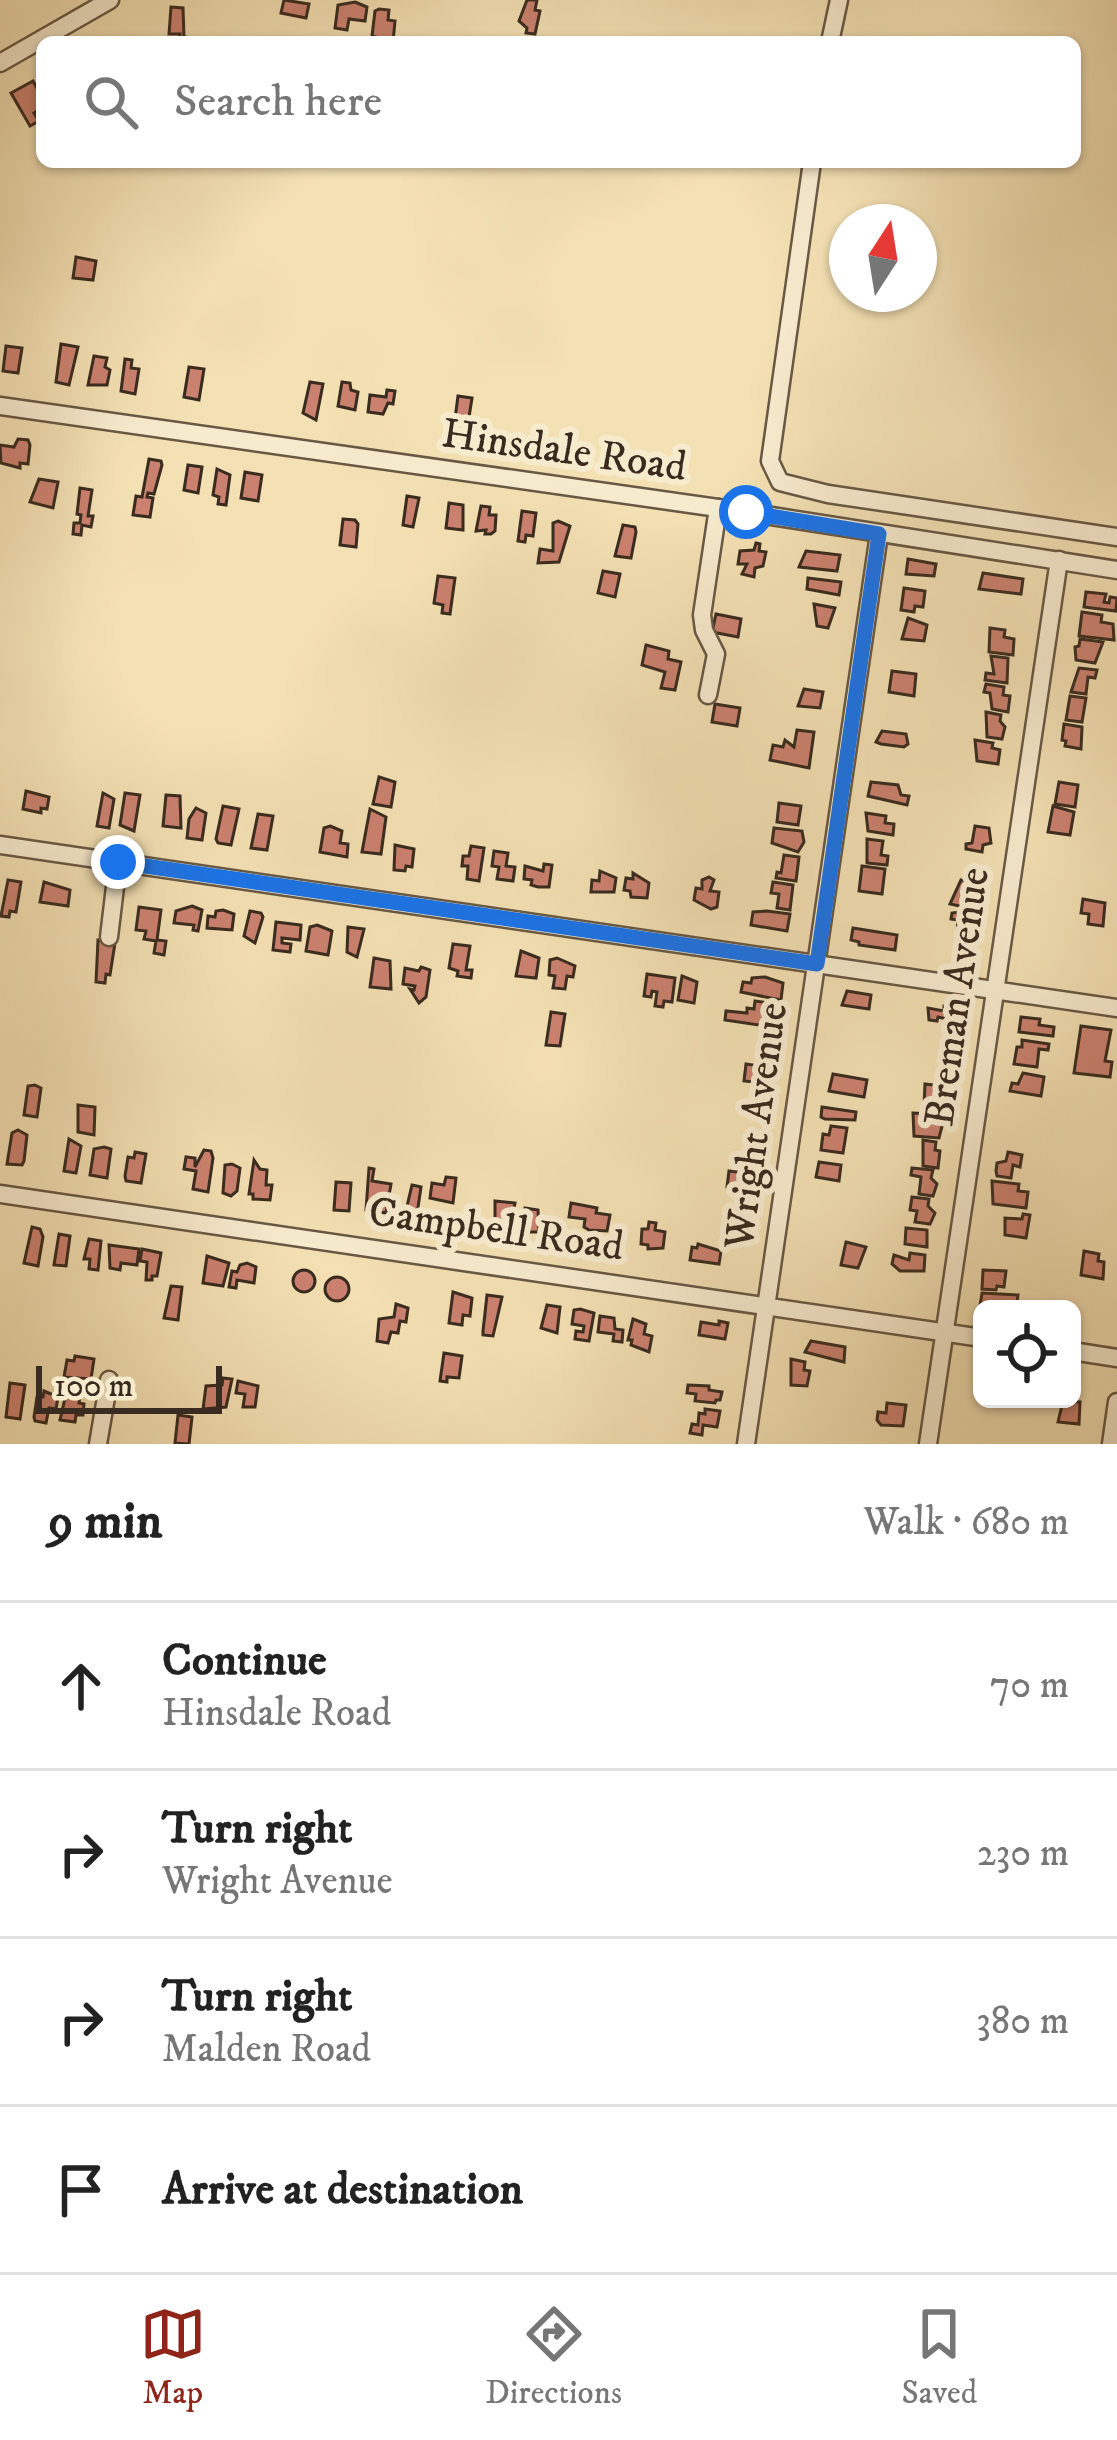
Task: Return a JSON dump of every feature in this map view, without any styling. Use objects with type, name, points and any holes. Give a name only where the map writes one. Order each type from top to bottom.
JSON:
[{"type":"street","points":[[47,36],[110,0]]},
{"type":"street","points":[[831,36],[839,0]]},
{"type":"street","points":[[0,63],[36,42]]},
{"type":"street","points":[[811,168],[770,461],[780,482],[828,494],[1117,537]]},
{"type":"street","name":"Hinsdale Road","points":[[0,406],[1117,570]]},
{"type":"street","points":[[708,695],[716,654],[702,614],[718,508]]},
{"type":"street","name":"Wright Avenue","points":[[746,1444],[879,534]]},
{"type":"street","name":"Breman Avenue","points":[[928,1444],[1059,560]]},
{"type":"street","points":[[0,844],[1117,1009]]},
{"type":"street","points":[[109,937],[118,862]]},
{"type":"street","name":"Campbell Road","points":[[0,1195],[973,1337]]},
{"type":"street","points":[[1081,1352],[1117,1358]]},
{"type":"street","points":[[98,1444],[109,1380]]},
{"type":"street","points":[[1111,1444],[1117,1402]]},
{"type":"building","points":[[284,0],[309,4],[306,18],[281,13]]},
{"type":"building","points":[[527,0],[537,0],[535,10],[540,11],[535,34],[526,33],[519,21]]},
{"type":"building","points":[[355,2],[367,7],[365,21],[349,19],[347,30],[335,28],[338,5]]},
{"type":"building","points":[[171,7],[183,8],[184,36],[169,34]]},
{"type":"building","points":[[389,10],[388,20],[395,21],[394,36],[372,36],[375,11]]},
{"type":"building","points":[[33,81],[36,123],[30,126],[11,93]]},
{"type":"building","points":[[76,257],[96,261],[93,280],[73,278]]},
{"type":"building","points":[[61,344],[78,347],[69,385],[56,382]]},
{"type":"building","points":[[6,346],[22,348],[18,373],[3,371]]},
{"type":"building","points":[[94,356],[107,358],[107,385],[88,385]]},
{"type":"building","points":[[125,359],[132,360],[131,368],[139,369],[135,394],[121,391]]},
{"type":"building","points":[[189,367],[204,369],[199,400],[184,397]]},
{"type":"building","points":[[310,382],[323,384],[316,420],[303,413]]},
{"type":"building","points":[[342,382],[358,392],[355,410],[338,406]]},
{"type":"building","points":[[387,390],[395,391],[393,404],[388,403],[383,414],[368,412],[370,395],[386,397]]},
{"type":"building","points":[[458,396],[472,398],[466,436],[453,434]]},
{"type":"building","points":[[18,439],[30,445],[28,464],[20,463],[20,468],[1,463],[0,445],[14,447]]},
{"type":"building","points":[[149,459],[162,465],[154,494],[147,497],[153,498],[150,517],[133,515],[136,496],[142,497]]},
{"type":"building","points":[[188,465],[202,467],[198,493],[184,490]]},
{"type":"building","points":[[217,469],[230,475],[226,505],[218,504],[219,497],[213,495]]},
{"type":"building","points":[[245,472],[262,475],[258,501],[241,498]]},
{"type":"building","points":[[39,479],[58,482],[53,508],[30,502]]},
{"type":"building","points":[[80,488],[92,490],[88,516],[93,516],[91,527],[82,525],[81,535],[73,534],[74,523],[80,523]]},
{"type":"building","points":[[407,496],[419,498],[413,527],[403,525]]},
{"type":"building","points":[[449,503],[463,505],[463,530],[446,528]]},
{"type":"building","points":[[481,506],[490,507],[489,515],[496,515],[491,534],[476,531]]},
{"type":"building","points":[[522,511],[536,513],[533,536],[526,535],[525,542],[518,541]]},
{"type":"building","points":[[343,519],[358,524],[356,547],[340,545]]},
{"type":"building","points":[[553,523],[570,526],[559,562],[538,563],[540,549],[553,551]]},
{"type":"building","points":[[623,525],[635,527],[631,558],[615,556]]},
{"type":"building","points":[[756,543],[759,551],[766,552],[754,577],[742,574],[747,564],[738,564],[740,551],[754,550]]},
{"type":"building","points":[[806,551],[840,555],[837,571],[799,567]]},
{"type":"building","points":[[908,559],[936,564],[934,576],[906,574]]},
{"type":"building","points":[[603,571],[620,574],[615,597],[598,593]]},
{"type":"building","points":[[983,573],[1023,579],[1021,594],[979,589]]},
{"type":"building","points":[[438,576],[455,578],[450,614],[442,613],[443,605],[434,603]]},
{"type":"building","points":[[808,578],[841,582],[839,595],[807,589]]},
{"type":"building","points":[[904,588],[925,591],[923,607],[915,606],[914,612],[901,610]]},
{"type":"building","points":[[1086,592],[1106,594],[1104,602],[1109,603],[1110,597],[1117,598],[1116,611],[1084,607]]},
{"type":"building","points":[[814,604],[835,608],[828,628],[817,626]]},
{"type":"building","points":[[1082,612],[1102,615],[1101,622],[1113,624],[1114,640],[1079,636]]},
{"type":"building","points":[[716,614],[741,619],[738,637],[712,632]]},
{"type":"building","points":[[908,618],[927,625],[924,641],[902,639]]},
{"type":"building","points":[[990,628],[1005,630],[1004,637],[1014,639],[1013,655],[989,652]]},
{"type":"building","points":[[1080,639],[1103,642],[1095,663],[1076,660]]},
{"type":"building","points":[[646,645],[669,651],[668,659],[681,662],[675,690],[661,688],[665,672],[642,665]]},
{"type":"building","points":[[991,656],[1008,658],[1007,683],[985,680],[986,673],[994,674]]},
{"type":"building","points":[[1079,668],[1097,670],[1095,678],[1088,677],[1086,694],[1071,692]]},
{"type":"building","points":[[892,671],[916,674],[914,696],[889,692]]},
{"type":"building","points":[[986,684],[1004,687],[1003,695],[1010,696],[1008,712],[992,709],[990,693],[984,692]]},
{"type":"building","points":[[804,689],[823,692],[820,708],[798,706]]},
{"type":"building","points":[[1070,696],[1086,698],[1082,722],[1066,720]]},
{"type":"building","points":[[715,704],[740,708],[737,726],[712,722]]},
{"type":"building","points":[[986,712],[1001,715],[1002,739],[987,737]]},
{"type":"building","points":[[1064,724],[1082,727],[1081,749],[1065,746]]},
{"type":"building","points":[[797,730],[814,732],[809,768],[770,760],[773,745],[783,747],[785,740],[794,747]]},
{"type":"building","points":[[882,731],[906,734],[908,744],[876,742]]},
{"type":"building","points":[[975,740],[993,743],[992,748],[1000,750],[998,764],[977,761]]},
{"type":"building","points":[[379,777],[395,782],[391,807],[373,804]]},
{"type":"building","points":[[871,782],[898,785],[901,795],[909,796],[907,805],[868,796]]},
{"type":"building","points":[[1059,782],[1078,785],[1075,807],[1055,804]]},
{"type":"building","points":[[26,791],[49,797],[47,809],[41,808],[41,813],[23,809]]},
{"type":"building","points":[[103,793],[114,799],[109,828],[97,826]]},
{"type":"building","points":[[125,793],[140,795],[134,831],[120,825]]},
{"type":"building","points":[[166,795],[180,796],[181,828],[163,826]]},
{"type":"building","points":[[779,803],[801,806],[798,825],[777,822]]},
{"type":"building","points":[[223,806],[239,809],[231,845],[216,839]]},
{"type":"building","points":[[1053,806],[1074,812],[1070,835],[1048,832]]},
{"type":"building","points":[[196,808],[206,813],[202,840],[187,838]]},
{"type":"building","points":[[370,809],[386,817],[381,854],[362,852]]},
{"type":"building","points":[[866,813],[886,816],[885,823],[894,824],[893,835],[868,831]]},
{"type":"building","points":[[258,814],[273,816],[267,850],[251,848]]},
{"type":"building","points":[[975,826],[989,828],[991,843],[983,845],[982,852],[966,849]]},
{"type":"building","points":[[324,828],[342,831],[340,843],[348,844],[347,857],[320,852]]},
{"type":"building","points":[[774,828],[802,831],[804,842],[798,852],[772,843]]},
{"type":"building","points":[[867,839],[883,841],[881,855],[888,856],[887,865],[867,863]]},
{"type":"building","points":[[395,845],[414,849],[412,867],[406,866],[405,871],[394,870]]},
{"type":"building","points":[[471,846],[484,848],[479,881],[467,879],[468,866],[462,866]]},
{"type":"building","points":[[494,851],[508,853],[506,866],[515,867],[513,881],[497,879]]},
{"type":"building","points":[[784,855],[799,857],[796,881],[776,878]]},
{"type":"building","points":[[544,864],[552,865],[549,887],[524,879],[525,866],[543,871]]},
{"type":"building","points":[[862,866],[885,869],[882,894],[859,891]]},
{"type":"building","points":[[600,871],[616,878],[614,892],[591,892],[592,880],[599,881]]},
{"type":"building","points":[[633,873],[649,883],[647,898],[631,897],[624,890],[626,878],[633,879]]},
{"type":"building","points":[[8,880],[21,882],[16,912],[10,911],[9,917],[1,916]]},
{"type":"building","points":[[702,880],[714,880],[710,891],[719,892],[717,907],[711,909],[694,900],[696,888],[702,889]]},
{"type":"building","points":[[961,880],[981,883],[978,899],[968,908],[950,904]]},
{"type":"building","points":[[44,882],[70,890],[68,906],[40,902]]},
{"type":"building","points":[[773,882],[793,885],[790,910],[777,908],[779,894],[771,893]]},
{"type":"building","points":[[1083,899],[1105,903],[1103,926],[1088,924],[1089,914],[1081,913]]},
{"type":"building","points":[[192,906],[202,910],[198,931],[193,930],[194,925],[174,923],[176,911]]},
{"type":"building","points":[[139,907],[161,910],[157,940],[166,941],[164,955],[154,953],[156,941],[144,939],[146,931],[136,930]]},
{"type":"building","points":[[223,910],[234,914],[232,930],[207,928],[208,916]]},
{"type":"building","points":[[250,911],[263,917],[255,943],[244,936]]},
{"type":"building","points":[[753,912],[790,914],[787,931],[751,925]]},
{"type":"building","points":[[952,913],[975,914],[973,935],[957,933],[958,920],[951,919]]},
{"type":"building","points":[[276,922],[301,925],[300,940],[282,938],[282,943],[291,944],[290,952],[273,950]]},
{"type":"building","points":[[310,927],[332,931],[328,955],[306,951]]},
{"type":"building","points":[[348,927],[364,929],[357,957],[347,952]]},
{"type":"building","points":[[853,928],[897,935],[895,950],[859,945],[851,940]]},
{"type":"building","points":[[98,940],[115,943],[105,983],[96,982]]},
{"type":"building","points":[[453,944],[470,946],[466,970],[472,970],[471,978],[457,976],[458,971],[449,968]]},
{"type":"building","points":[[521,951],[539,958],[536,978],[516,976]]},
{"type":"building","points":[[374,958],[390,961],[391,989],[370,987]]},
{"type":"building","points":[[550,960],[575,966],[565,989],[553,988],[555,976],[549,975]]},
{"type":"building","points":[[421,967],[430,970],[426,997],[419,1003],[410,989],[415,986],[403,984],[405,968],[419,971]]},
{"type":"building","points":[[647,974],[675,978],[672,1002],[655,1006],[657,992],[644,996]]},
{"type":"building","points":[[682,976],[697,982],[694,1003],[678,1000]]},
{"type":"building","points":[[765,977],[783,983],[781,1000],[741,992],[743,982]]},
{"type":"building","points":[[847,991],[871,995],[869,1009],[842,1005]]},
{"type":"building","points":[[755,1001],[775,1004],[772,1027],[725,1020],[726,1011],[747,1013],[747,1008],[754,1009]]},
{"type":"building","points":[[944,1006],[962,1008],[960,1022],[929,1020],[928,1008],[944,1011]]},
{"type":"building","points":[[551,1012],[565,1014],[560,1046],[546,1045]]},
{"type":"building","points":[[1021,1017],[1054,1027],[1053,1036],[1019,1032]]},
{"type":"building","points":[[1081,1026],[1111,1030],[1105,1061],[1112,1062],[1110,1077],[1074,1073]]},
{"type":"building","points":[[1022,1040],[1049,1044],[1048,1050],[1039,1049],[1037,1067],[1014,1064]]},
{"type":"building","points":[[746,1064],[766,1067],[769,1080],[744,1081]]},
{"type":"building","points":[[1023,1073],[1044,1077],[1041,1096],[1010,1091]]},
{"type":"building","points":[[833,1074],[867,1080],[864,1097],[829,1091]]},
{"type":"building","points":[[925,1084],[951,1087],[946,1109],[924,1106]]},
{"type":"building","points":[[28,1086],[41,1088],[37,1117],[24,1115]]},
{"type":"building","points":[[78,1105],[95,1107],[94,1135],[78,1132]]},
{"type":"building","points":[[822,1107],[856,1112],[855,1120],[825,1119]]},
{"type":"building","points":[[913,1113],[945,1115],[939,1138],[914,1136]]},
{"type":"building","points":[[831,1126],[847,1128],[843,1153],[821,1150],[823,1134],[829,1135]]},
{"type":"building","points":[[18,1130],[27,1135],[24,1161],[7,1164],[12,1133]]},
{"type":"building","points":[[69,1139],[81,1146],[76,1173],[64,1171]]},
{"type":"building","points":[[923,1140],[936,1142],[938,1168],[923,1166]]},
{"type":"building","points":[[94,1149],[111,1149],[107,1178],[90,1175]]},
{"type":"building","points":[[204,1150],[211,1151],[213,1158],[208,1192],[193,1189],[196,1171],[184,1169],[186,1157],[195,1158],[195,1167]]},
{"type":"building","points":[[135,1152],[146,1154],[141,1183],[126,1181],[125,1176],[128,1157],[134,1158]]},
{"type":"building","points":[[1008,1152],[1022,1155],[1020,1167],[1013,1165],[1011,1178],[997,1176],[997,1163],[1006,1161]]},
{"type":"building","points":[[254,1160],[267,1170],[270,1200],[253,1199],[249,1194]]},
{"type":"building","points":[[819,1162],[841,1165],[839,1181],[816,1177]]},
{"type":"building","points":[[225,1165],[240,1168],[237,1191],[231,1196],[223,1193]]},
{"type":"building","points":[[369,1168],[374,1169],[372,1181],[391,1184],[386,1213],[366,1210]]},
{"type":"building","points":[[912,1168],[933,1170],[931,1178],[937,1184],[933,1196],[919,1194],[921,1177],[911,1175]]},
{"type":"building","points":[[729,1171],[752,1174],[749,1190],[727,1187]]},
{"type":"building","points":[[446,1177],[456,1178],[453,1203],[430,1198],[432,1183],[444,1185]]},
{"type":"building","points":[[992,1181],[1019,1184],[1018,1191],[1028,1192],[1026,1208],[993,1204]]},
{"type":"building","points":[[336,1182],[351,1183],[349,1211],[334,1210]]},
{"type":"building","points":[[412,1185],[421,1187],[416,1221],[404,1219]]},
{"type":"building","points":[[912,1197],[929,1199],[928,1206],[935,1213],[930,1224],[915,1222]]},
{"type":"building","points":[[495,1201],[515,1203],[509,1230],[503,1233],[495,1232]]},
{"type":"building","points":[[571,1203],[610,1215],[607,1231],[589,1230],[584,1227],[585,1219],[569,1217]]},
{"type":"building","points":[[525,1208],[538,1210],[539,1232],[521,1232]]},
{"type":"building","points":[[1023,1214],[1030,1215],[1026,1238],[1005,1235],[1005,1218],[1022,1219]]},
{"type":"building","points":[[649,1222],[656,1223],[655,1230],[665,1232],[663,1248],[648,1249],[641,1244],[642,1229],[648,1229]]},
{"type":"building","points":[[32,1227],[40,1229],[43,1237],[38,1266],[24,1263]]},
{"type":"building","points":[[906,1228],[927,1230],[927,1247],[905,1244]]},
{"type":"building","points":[[59,1234],[70,1236],[66,1266],[54,1265]]},
{"type":"building","points":[[89,1239],[101,1241],[98,1270],[89,1269],[90,1259],[84,1259]]},
{"type":"building","points":[[846,1242],[866,1247],[858,1268],[841,1265]]},
{"type":"building","points":[[698,1244],[721,1251],[719,1264],[690,1260],[692,1247]]},
{"type":"building","points":[[109,1245],[139,1249],[137,1265],[121,1263],[120,1270],[110,1268]]},
{"type":"building","points":[[142,1249],[161,1253],[152,1280],[146,1280]]},
{"type":"building","points":[[1084,1251],[1099,1254],[1098,1261],[1104,1262],[1103,1279],[1081,1275]]},
{"type":"building","points":[[910,1253],[925,1255],[924,1271],[900,1271],[892,1264],[894,1255],[909,1260]]},
{"type":"building","points":[[207,1256],[229,1263],[223,1286],[203,1283]]},
{"type":"building","points":[[247,1263],[256,1267],[254,1283],[237,1280],[236,1288],[229,1287],[232,1271]]},
{"type":"building","points":[[304,1270],[315,1281],[304,1292],[293,1281]]},
{"type":"building","points":[[983,1270],[1006,1271],[1004,1287],[982,1289]]},
{"type":"building","points":[[337,1277],[346,1280],[346,1298],[337,1301],[328,1298],[325,1289],[328,1280]]},
{"type":"building","points":[[171,1286],[182,1287],[178,1320],[164,1318]]},
{"type":"building","points":[[453,1292],[472,1298],[470,1316],[463,1315],[462,1325],[449,1323]]},
{"type":"building","points":[[982,1293],[1018,1295],[1017,1300],[981,1300]]},
{"type":"building","points":[[487,1295],[502,1297],[493,1336],[483,1335]]},
{"type":"building","points":[[396,1304],[408,1308],[406,1322],[400,1321],[398,1333],[391,1332],[388,1343],[377,1341],[379,1319],[394,1317]]},
{"type":"building","points":[[547,1305],[560,1307],[557,1333],[541,1328]]},
{"type":"building","points":[[574,1310],[594,1313],[589,1341],[575,1339],[576,1331],[583,1332],[584,1326],[572,1324]]},
{"type":"building","points":[[600,1316],[614,1318],[615,1329],[623,1330],[622,1342],[613,1341],[614,1334],[598,1332]]},
{"type":"building","points":[[633,1319],[646,1324],[644,1334],[652,1336],[649,1352],[628,1340]]},
{"type":"building","points":[[719,1321],[728,1323],[725,1339],[699,1335],[701,1322],[719,1325]]},
{"type":"building","points":[[811,1341],[845,1347],[844,1362],[805,1352]]},
{"type":"building","points":[[444,1353],[462,1356],[459,1378],[447,1377],[447,1382],[440,1381]]},
{"type":"building","points":[[75,1356],[94,1359],[91,1379],[64,1377],[67,1360],[74,1361]]},
{"type":"building","points":[[791,1359],[805,1362],[804,1370],[810,1371],[807,1386],[791,1385]]},
{"type":"building","points":[[223,1378],[232,1379],[226,1407],[203,1409],[206,1386],[222,1385]]},
{"type":"building","points":[[69,1381],[82,1383],[79,1403],[84,1404],[83,1415],[76,1415],[75,1422],[60,1420]]},
{"type":"building","points":[[238,1381],[258,1386],[255,1407],[243,1407],[245,1394],[236,1393]]},
{"type":"building","points":[[10,1383],[25,1385],[20,1419],[6,1417]]},
{"type":"building","points":[[688,1385],[722,1392],[720,1400],[695,1401],[696,1394],[687,1393]]},
{"type":"building","points":[[44,1391],[58,1397],[46,1423],[34,1417],[37,1397],[43,1397]]},
{"type":"building","points":[[887,1403],[906,1405],[903,1426],[881,1425],[877,1420],[878,1412],[886,1413]]},
{"type":"building","points":[[1061,1408],[1080,1408],[1079,1424],[1058,1422]]},
{"type":"building","points":[[705,1409],[720,1411],[717,1427],[703,1425],[702,1435],[690,1433],[692,1424],[698,1425],[699,1413],[705,1414]]},
{"type":"building","points":[[178,1415],[192,1417],[189,1444],[175,1443]]},
{"type":"route","points":[[118,862],[817,964],[879,534],[746,512]]}]
